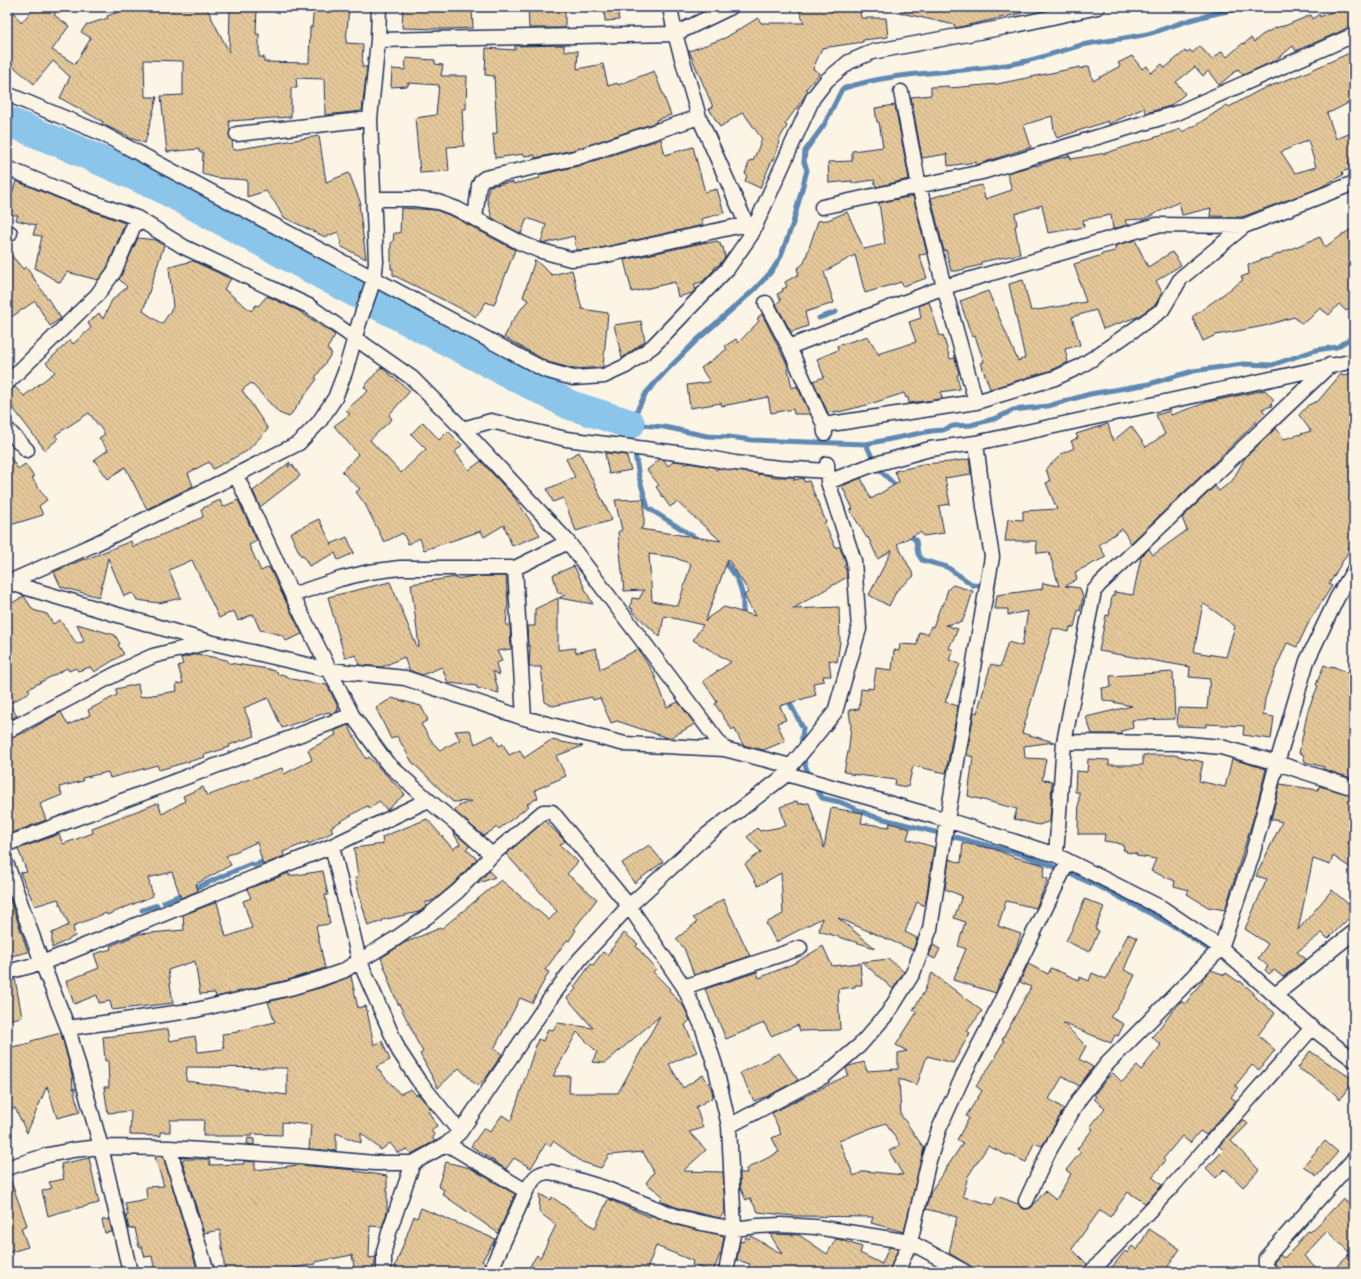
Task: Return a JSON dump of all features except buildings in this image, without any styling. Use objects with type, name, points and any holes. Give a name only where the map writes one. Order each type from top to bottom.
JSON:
[{"type":"street","points":[[7,582],[96,544],[299,443],[319,422],[335,398],[356,337],[371,286],[376,262],[370,119],[378,40],[379,7]]},
{"type":"street","points":[[670,7],[675,34],[699,117],[749,230]]},
{"type":"street","points":[[378,40],[675,34],[731,7]]},
{"type":"street","points":[[7,94],[101,133],[371,286],[545,370],[573,378],[604,376],[626,366],[653,346],[728,268],[749,230],[813,98],[827,80],[849,62],[872,52],[1016,25],[1098,7]]},
{"type":"street","points":[[822,207],[982,172],[1177,113],[1354,35]]},
{"type":"street","points":[[901,92],[919,186],[944,287],[976,402]]},
{"type":"street","points":[[475,219],[479,185],[485,178],[575,158],[699,117]]},
{"type":"street","points":[[236,134],[370,119]]},
{"type":"street","points":[[7,168],[70,194],[137,218],[184,247],[309,306],[356,337],[412,378],[463,429],[568,542],[724,749]]},
{"type":"street","points":[[766,303],[789,347],[824,429],[976,402],[1055,378],[1079,367],[1096,357],[1162,310],[1181,278],[1244,226],[1354,183]]},
{"type":"street","points":[[374,199],[414,199],[438,202],[457,209],[527,246],[571,259],[597,257],[749,230]]},
{"type":"street","points":[[7,383],[97,295],[106,284],[114,272],[137,218]]},
{"type":"street","points":[[789,347],[944,287],[1157,225],[1244,226]]},
{"type":"street","points":[[463,429],[491,421],[566,439],[693,455],[735,463],[827,472],[872,465],[930,449],[976,443],[1354,360]]},
{"type":"street","points":[[897,1272],[910,1242],[928,1164],[939,1129],[964,1074],[987,1030],[1062,858],[1064,742],[1094,591],[1330,365]]},
{"type":"street","points":[[7,429],[27,450]]},
{"type":"street","points":[[729,1126],[824,1076],[860,1046],[888,1012],[913,972],[930,929],[992,557],[976,443]]},
{"type":"street","points":[[7,1168],[48,1155],[73,1150],[101,1147],[169,1148],[375,1162],[413,1163],[447,1144],[460,1132],[552,996],[580,959],[629,906],[708,834],[789,770],[835,712],[859,629],[854,561],[827,472]]},
{"type":"street","points":[[236,475],[292,595],[352,716],[387,762],[492,856]]},
{"type":"street","points":[[292,595],[340,579],[369,572],[400,568],[515,568],[568,542]]},
{"type":"street","points":[[515,568],[524,718]]},
{"type":"street","points":[[1026,1201],[1049,1151],[1080,1098],[1111,1060],[1221,948],[1252,856],[1307,660],[1337,598],[1354,570]]},
{"type":"street","points":[[7,582],[209,642],[329,670],[405,678],[524,718],[626,744],[724,749],[1062,858],[1162,908],[1221,948],[1312,1028],[1354,1060]]},
{"type":"street","points":[[7,731],[134,664],[153,656],[209,642]]},
{"type":"street","points":[[7,844],[352,716]]},
{"type":"street","points":[[1064,742],[1178,743],[1221,747],[1277,763],[1354,788]]},
{"type":"street","points":[[7,972],[42,963],[332,846],[428,800]]},
{"type":"street","points":[[68,1028],[196,1010],[253,997],[320,979],[343,971],[395,939],[428,916],[458,891],[492,856],[543,812],[552,812],[629,906],[684,987],[702,1026],[715,1065],[729,1126],[734,1229],[726,1272]]},
{"type":"street","points":[[332,846],[359,960],[399,1051],[418,1080],[460,1132]]},
{"type":"street","points":[[7,865],[42,963],[68,1028],[101,1147],[130,1272]]},
{"type":"street","points":[[1275,995],[1354,932]]},
{"type":"street","points":[[684,987],[800,948]]},
{"type":"street","points":[[1091,1272],[1170,1189],[1312,1028]]},
{"type":"street","points":[[447,1144],[526,1191]]},
{"type":"street","points":[[169,1148],[207,1272]]},
{"type":"street","points":[[1271,1272],[1267,1269],[1265,1264],[1266,1258],[1354,1159]]},
{"type":"street","points":[[384,1272],[384,1251],[413,1163]]},
{"type":"street","points":[[490,1272],[526,1191],[537,1176],[544,1172],[551,1172],[604,1188],[678,1217],[702,1223],[734,1229],[781,1225],[816,1228],[910,1242],[965,1272]]},
{"type":"waterway","points":[[699,540],[648,508],[639,477],[630,424],[646,393],[697,340],[754,290],[771,272],[780,258],[793,223],[807,170],[804,162],[805,151],[824,125],[842,89],[884,78],[991,67],[1021,62],[1082,45],[1151,33],[1200,17],[1247,7]]},
{"type":"waterway","points":[[7,121],[160,187],[386,309],[570,405],[630,424]]},
{"type":"waterway","points":[[819,318],[836,312]]},
{"type":"waterway","points":[[630,424],[664,427],[707,436],[752,440],[866,444],[943,430],[953,426],[971,425],[997,418],[1013,410],[1048,406],[1090,394],[1149,384],[1193,371],[1243,364],[1272,365],[1316,350],[1337,347],[1354,336]]},
{"type":"waterway","points":[[866,444],[877,468],[899,489]]},
{"type":"waterway","points":[[908,532],[916,541],[918,554],[922,560],[947,567],[973,585],[981,586]]},
{"type":"waterway","points":[[722,559],[733,572],[738,582],[742,593],[745,618]]},
{"type":"waterway","points":[[787,698],[803,728],[801,747]]},
{"type":"waterway","points":[[803,755],[810,777],[822,798],[840,802],[872,816],[1021,854],[1050,865],[1104,889],[1161,919],[1179,929],[1208,949]]},
{"type":"waterway","points":[[164,902],[251,864],[254,865],[262,862]]},
{"type":"waterway","points":[[142,910],[157,905]]}]
